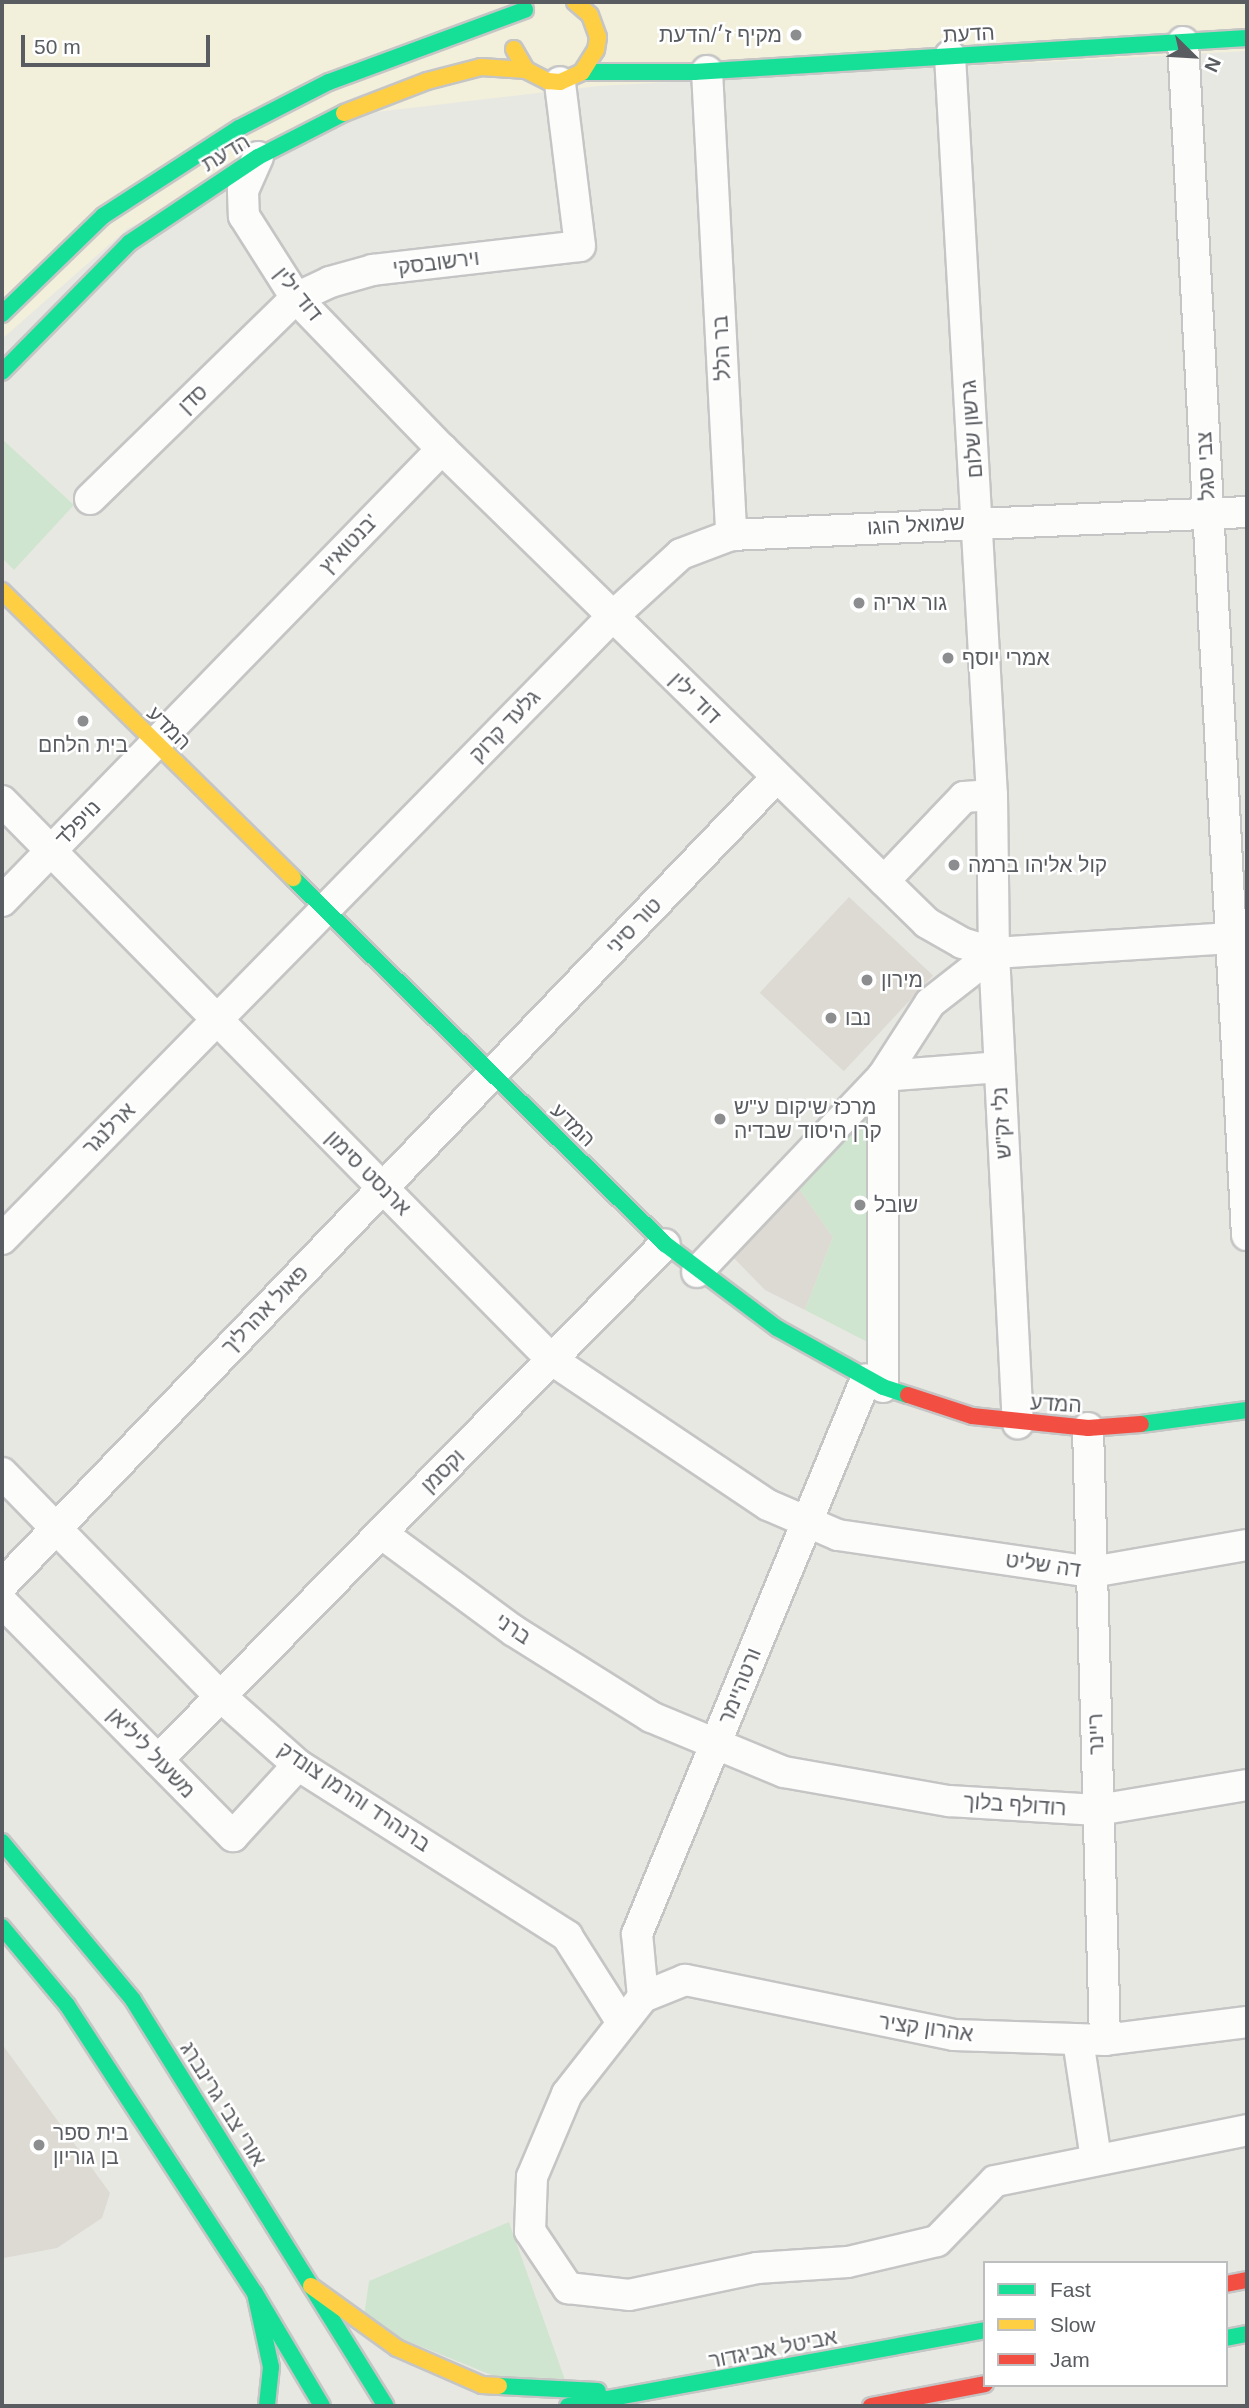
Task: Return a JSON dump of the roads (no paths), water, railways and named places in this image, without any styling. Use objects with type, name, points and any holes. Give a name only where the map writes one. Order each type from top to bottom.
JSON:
[{"type":"street","points":[[526,70],[518,60],[513,34],[531,6]]},
{"type":"street","name":"הדעת","points":[[2,314],[103,216],[227,134],[329,82],[531,6]]},
{"type":"street","points":[[584,9],[612,36]]},
{"type":"street","points":[[571,77],[596,50],[584,9]]},
{"type":"street","name":"הדעת","points":[[2,372],[129,243],[181,205],[258,158],[342,114],[427,81],[481,67],[526,70],[548,81],[571,77],[1247,38]]},
{"type":"street","name":"צבי סגל","points":[[1183,42],[1223,787],[1239,937],[1247,1235]]},
{"type":"street","name":"הדעת","points":[[643,55],[701,71]]},
{"type":"street","name":"גרשון שלום","points":[[950,56],[992,795]]},
{"type":"street","name":"בר הלל","points":[[701,71],[712,161],[731,535]]},
{"type":"street","name":"וירשובסקי","points":[[296,298],[330,282],[373,270],[580,246],[571,77]]},
{"type":"street","name":"דוד ילין","points":[[258,158],[243,191],[248,227],[296,298],[442,449],[927,923],[962,943],[993,953],[1239,937]]},
{"type":"street","name":"דוד ילין","points":[[181,205],[206,206],[248,227]]},
{"type":"street","name":"סדן","points":[[89,499],[296,298]]},
{"type":"street","name":"בנטואיץ'","points":[[155,744],[442,449]]},
{"type":"street","name":"שמואל הוגו","points":[[612,617],[681,554],[731,535],[1247,512]]},
{"type":"street","name":"המדע","points":[[2,591],[665,1244],[697,1272],[777,1328],[874,1383],[936,1406],[1018,1423],[1088,1428],[1170,1422],[1247,1410]]},
{"type":"street","name":"גלעד קרוק","points":[[325,910],[612,617]]},
{"type":"street","name":"נויפלד","points":[[2,901],[155,744]]},
{"type":"street","name":"טור סיני","points":[[383,1188],[776,778]]},
{"type":"street","points":[[884,881],[964,797],[992,795]]},
{"type":"street","name":"נלי זק\"ש","points":[[992,795],[993,953],[1018,1423]]},
{"type":"street","name":"ארנסט סימון","points":[[2,801],[552,1360],[768,1505],[806,1521]]},
{"type":"street","name":"ארלנגר","points":[[2,1239],[325,910]]},
{"type":"street","points":[[697,1272],[883,1076],[930,1003],[993,953]]},
{"type":"street","points":[[883,1076],[999,1067]]},
{"type":"street","points":[[874,1383],[883,1076]]},
{"type":"street","name":"פאול אהרליך","points":[[2,1585],[383,1188]]},
{"type":"street","name":"וקסמן","points":[[158,1760],[665,1244]]},
{"type":"street","name":"ורטהיימר","points":[[643,1997],[637,1934],[716,1747],[806,1521],[874,1383]]},
{"type":"street","name":"ריינר","points":[[1088,1428],[1098,1810],[1091,2040],[1096,2159]]},
{"type":"street","name":"ברנהרד והרמן צונדק","points":[[2,1473],[219,1695],[298,1765],[567,1936],[621,2021]]},
{"type":"street","name":"דה שליט","points":[[806,1521],[838,1535],[1092,1572],[1247,1545]]},
{"type":"street","name":"ברני","points":[[381,1533],[514,1631],[650,1717],[716,1747]]},
{"type":"street","name":"משעול ליליאן","points":[[2,1602],[233,1836],[298,1765]]},
{"type":"street","name":"רודולף בלוך","points":[[716,1747],[784,1772],[949,1801],[1098,1810],[1247,1785]]},
{"type":"street","name":"אורי צבי גרינברג","points":[[2,1842],[133,2000],[386,2406]]},
{"type":"street","points":[[2,1927],[67,2005],[256,2293],[322,2406]]},
{"type":"street","name":"אהרון קציר","points":[[1247,2022],[1091,2040],[954,2035],[685,1980],[643,1997],[621,2021],[567,2094],[532,2176],[530,2231],[568,2288],[629,2295],[757,2268],[848,2262],[937,2241],[995,2181],[1247,2130]]},
{"type":"street","points":[[1228,2284],[1247,2280]]},
{"type":"street","points":[[311,2286],[397,2348],[482,2385],[660,2392]]},
{"type":"street","points":[[256,2293],[271,2367],[267,2406]]},
{"type":"street","name":"אביטל אביגדור","points":[[568,2406],[660,2392],[983,2330]]},
{"type":"street","points":[[1228,2338],[1247,2334]]},
{"type":"street","points":[[871,2406],[983,2384]]},
{"type":"place","name":"מקיף ז׳/הדעת","points":[[796,35]]},
{"type":"place","name":"גור אריה","points":[[859,603]]},
{"type":"place","name":"אמרי יוסף","points":[[948,658]]},
{"type":"place","name":"בית הלחם","points":[[83,721]]},
{"type":"place","name":"קול אליהו ברמה","points":[[954,865]]},
{"type":"place","name":"מירון","points":[[867,980]]},
{"type":"place","name":"נבו","points":[[831,1018]]},
{"type":"place","name":"מרכז שיקום ע\"ש קרן היסוד שבדיה","points":[[720,1119]]},
{"type":"place","name":"שובל","points":[[860,1205]]},
{"type":"place","name":"בית ספר בן גוריון","points":[[39,2145]]}]
